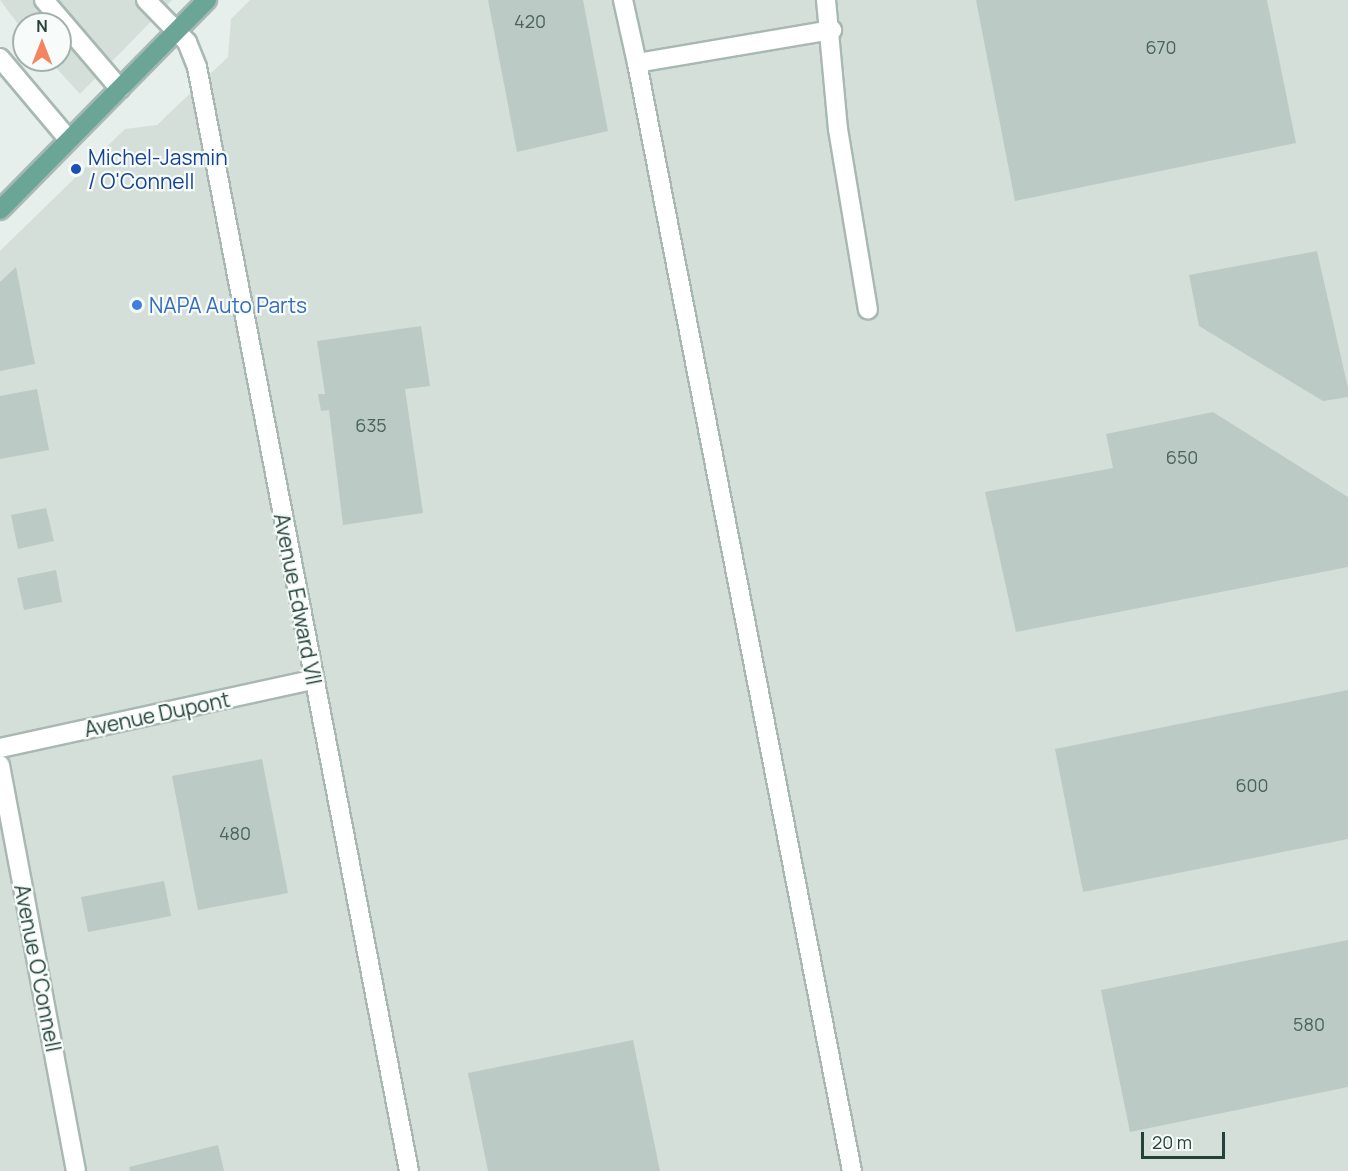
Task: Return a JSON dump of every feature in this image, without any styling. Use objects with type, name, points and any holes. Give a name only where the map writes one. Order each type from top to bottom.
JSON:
[{"type":"main road","points":[[0,210],[207,0]]},
{"type":"street","points":[[44,0],[120,89]]},
{"type":"street","name":"Avenue Edward VII","points":[[146,0],[176,32],[196,67],[409,1171]]},
{"type":"street","points":[[623,0],[852,1171]]},
{"type":"street","points":[[826,0],[832,30],[838,129],[868,310]]},
{"type":"street","points":[[637,63],[832,30]]},
{"type":"street","points":[[0,58],[69,140]]},
{"type":"street","name":"Avenue Dupont","points":[[0,748],[313,680]]},
{"type":"street","name":"Avenue O'Connell","points":[[0,765],[76,1171]]},
{"type":"shaded area","points":[[0,0],[172,0],[80,94],[60,72],[72,72],[72,12],[12,12],[12,16]]},
{"type":"shaded area","points":[[250,0],[1348,0],[1348,1171],[0,1171],[0,251],[125,129],[157,125],[228,57],[231,19]]},
{"type":"building","points":[[488,0],[583,0],[608,131],[517,152]]},
{"type":"building","points":[[976,0],[1267,0],[1296,143],[1015,201]]},
{"type":"building","points":[[1317,251],[1348,388],[1348,397],[1323,401],[1199,326],[1189,275]]},
{"type":"building","points":[[16,267],[35,364],[0,371],[0,282]]},
{"type":"building","points":[[421,326],[430,386],[405,389],[423,513],[343,525],[329,410],[321,411],[318,394],[325,394],[317,341]]},
{"type":"building","points":[[37,389],[49,450],[0,459],[0,396]]},
{"type":"building","points":[[1213,412],[1348,497],[1348,567],[1016,632],[985,492],[1113,468],[1106,434]]},
{"type":"building","points":[[46,508],[54,541],[18,549],[11,515]]},
{"type":"building","points":[[56,570],[62,602],[24,610],[17,578]]},
{"type":"building","points":[[1348,690],[1348,839],[1083,892],[1055,749]]},
{"type":"building","points":[[262,759],[288,893],[198,910],[172,776]]},
{"type":"building","points":[[164,881],[171,916],[88,932],[81,897]]},
{"type":"building","points":[[1348,940],[1348,1087],[1130,1132],[1101,990]]},
{"type":"building","points":[[633,1040],[660,1171],[488,1171],[468,1073]]},
{"type":"building","points":[[218,1145],[224,1171],[130,1171],[129,1167]]},
{"type":"place","name":"Michel-Jasmin / O'Connell","points":[[76,169]]},
{"type":"place","name":"NAPA Auto Parts","points":[[137,305]]}]
